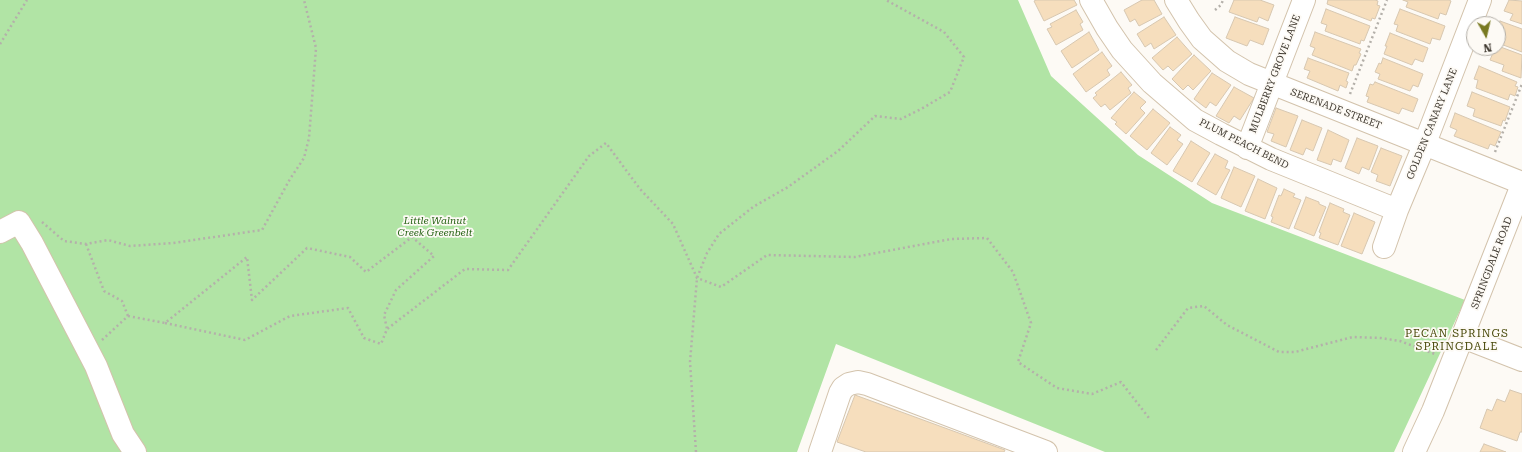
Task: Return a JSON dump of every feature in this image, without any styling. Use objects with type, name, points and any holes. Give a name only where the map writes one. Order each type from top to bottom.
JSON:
[{"type":"street","name":"PLUM PEACH BEND","points":[[1091,0],[1122,50],[1152,83],[1195,120],[1247,148],[1293,169],[1397,210]]},
{"type":"street","name":"SERENADE STREET","points":[[1176,0],[1188,21],[1202,40],[1227,61],[1249,74],[1424,143],[1522,184]]},
{"type":"street","name":"MULBERRY GROVE LANE","points":[[1247,148],[1304,0]]},
{"type":"street","name":"GOLDEN CANARY LANE","points":[[1384,247],[1397,210],[1480,0]]},
{"type":"street","name":"SPRINGDALE ROAD","points":[[1414,452],[1433,411],[1463,337],[1522,184]]},
{"type":"street","points":[[0,232],[18,222],[32,244],[96,366],[123,434],[135,452]]},
{"type":"street","points":[[1463,337],[1522,360]]},
{"type":"street","points":[[820,452],[840,393],[843,388],[849,384],[858,382],[867,384],[1046,452]]},
{"type":"path","points":[[0,44],[26,0]]},
{"type":"path","points":[[18,222],[42,222],[64,241],[86,244],[108,240],[130,246],[159,244],[262,230],[290,179],[304,158],[309,138],[316,48],[304,0]]},
{"type":"path","points":[[696,452],[690,362],[697,278],[707,252],[719,234],[753,207],[788,186],[838,151],[874,116],[901,119],[920,110],[950,92],[964,57],[944,32],[886,0]]},
{"type":"path","points":[[1215,10],[1221,5],[1223,0]]},
{"type":"path","points":[[1348,101],[1387,0]]},
{"type":"path","points":[[1494,153],[1522,84]]},
{"type":"path","points":[[86,244],[104,291],[122,301],[128,316],[245,340],[290,316],[348,308],[364,338],[381,344],[387,329],[465,269],[508,270],[589,156],[606,143],[640,189],[674,224],[697,278],[721,287],[767,255],[855,257],[951,239],[987,238],[1013,272],[1031,323],[1018,362],[1057,388],[1092,394],[1120,382],[1149,418]]},
{"type":"path","points":[[166,323],[246,257],[252,300],[307,248],[350,257],[366,272],[412,237],[434,256],[396,290],[384,315],[387,329]]},
{"type":"path","points":[[1156,350],[1188,308],[1204,306],[1227,325],[1279,352],[1296,352],[1353,337],[1381,338],[1400,341],[1436,354]]},
{"type":"green space","name":"Little Walnut Creek Greenbelt","points":[[0,0],[1018,0],[1051,76],[1138,155],[1212,203],[1465,300],[1394,452],[1105,452],[836,344],[797,452],[0,452]]},
{"type":"building","points":[[1074,0],[1077,5],[1044,21],[1034,1]]},
{"type":"building","points":[[1142,0],[1154,0],[1162,14],[1139,26],[1135,19],[1130,22],[1124,10]]},
{"type":"building","points":[[1234,0],[1260,0],[1274,5],[1268,21],[1259,17],[1257,22],[1229,12]]},
{"type":"building","points":[[1328,0],[1375,0],[1378,1],[1377,5],[1380,6],[1375,19],[1372,18],[1371,21],[1327,4]]},
{"type":"building","points":[[1403,0],[1451,1],[1446,15],[1440,13],[1438,19],[1406,7],[1408,2]]},
{"type":"building","points":[[1509,0],[1522,1],[1522,24],[1510,20],[1513,14],[1504,11]]},
{"type":"building","points":[[1326,9],[1370,26],[1364,41],[1361,40],[1360,44],[1325,31],[1327,25],[1321,23]]},
{"type":"building","points":[[1400,9],[1445,26],[1440,40],[1432,38],[1430,44],[1396,31],[1398,25],[1394,24]]},
{"type":"building","points":[[1076,10],[1083,22],[1080,24],[1083,30],[1056,45],[1047,29],[1052,27],[1050,24]]},
{"type":"building","points":[[1164,17],[1176,35],[1154,49],[1151,43],[1145,47],[1137,34]]},
{"type":"building","points":[[1235,17],[1269,29],[1263,45],[1250,40],[1247,46],[1226,38]]},
{"type":"building","points":[[1506,23],[1522,29],[1522,52],[1506,46]]},
{"type":"building","points":[[1089,32],[1099,50],[1072,68],[1061,51]]},
{"type":"building","points":[[1315,32],[1361,49],[1359,53],[1361,54],[1352,71],[1312,55],[1315,48],[1310,46]]},
{"type":"building","points":[[1390,33],[1428,48],[1423,62],[1415,59],[1412,65],[1384,54],[1387,46],[1385,46]]},
{"type":"building","points":[[1177,37],[1192,54],[1173,71],[1168,66],[1163,70],[1152,58]]},
{"type":"building","points":[[1506,49],[1522,55],[1521,78],[1502,71],[1504,65],[1490,60],[1492,56],[1506,56]]},
{"type":"building","points":[[1102,52],[1112,66],[1107,70],[1110,75],[1086,92],[1073,74]]},
{"type":"building","points":[[1194,55],[1211,71],[1193,90],[1188,85],[1183,90],[1172,79]]},
{"type":"building","points":[[1308,58],[1349,73],[1346,81],[1348,82],[1346,88],[1340,85],[1338,91],[1307,78],[1310,71],[1304,69]]},
{"type":"building","points":[[1383,58],[1423,74],[1418,87],[1413,85],[1410,91],[1378,79],[1380,74],[1375,72],[1379,63],[1381,64]]},
{"type":"building","points":[[1479,66],[1517,82],[1515,86],[1518,87],[1515,96],[1510,94],[1508,100],[1476,88],[1478,80],[1474,79]]},
{"type":"building","points":[[1121,72],[1132,85],[1128,88],[1131,93],[1110,110],[1105,104],[1101,107],[1093,98],[1097,95],[1095,93]]},
{"type":"building","points":[[1212,73],[1231,85],[1216,106],[1210,102],[1206,108],[1194,99]]},
{"type":"building","points":[[1375,82],[1418,99],[1413,112],[1402,108],[1399,114],[1367,102],[1369,97],[1366,96],[1370,84],[1373,85]]},
{"type":"building","points":[[1234,87],[1254,98],[1240,120],[1234,116],[1229,123],[1216,116]]},
{"type":"building","points":[[1134,92],[1146,102],[1140,108],[1145,113],[1126,134],[1115,124],[1117,122],[1111,118]]},
{"type":"building","points":[[1472,92],[1510,107],[1505,121],[1503,120],[1501,126],[1473,116],[1475,109],[1467,106]]},
{"type":"building","points":[[1276,108],[1298,116],[1286,147],[1271,141],[1274,134],[1267,132]]},
{"type":"building","points":[[1153,109],[1170,123],[1147,150],[1130,136]]},
{"type":"building","points":[[1455,113],[1501,132],[1495,146],[1490,144],[1488,149],[1454,136],[1457,130],[1450,127]]},
{"type":"building","points":[[1302,120],[1322,128],[1313,151],[1306,148],[1303,155],[1290,150]]},
{"type":"building","points":[[1170,127],[1181,135],[1177,140],[1183,144],[1167,165],[1151,153]]},
{"type":"building","points":[[1328,130],[1349,140],[1341,162],[1333,159],[1331,165],[1317,160]]},
{"type":"building","points":[[1357,138],[1378,146],[1369,170],[1362,167],[1359,174],[1345,168]]},
{"type":"building","points":[[1191,141],[1210,153],[1192,182],[1173,171]]},
{"type":"building","points":[[1381,148],[1402,156],[1390,186],[1376,181],[1378,175],[1371,172]]},
{"type":"building","points":[[1215,154],[1228,161],[1225,168],[1230,170],[1216,195],[1197,184]]},
{"type":"building","points":[[1234,167],[1255,176],[1241,207],[1221,198]]},
{"type":"building","points":[[1258,179],[1277,188],[1265,219],[1245,211]]},
{"type":"building","points":[[1284,189],[1295,194],[1293,197],[1301,200],[1289,229],[1271,222],[1273,217],[1271,216],[1279,195],[1281,196]]},
{"type":"building","points":[[1306,197],[1319,202],[1319,204],[1326,207],[1314,236],[1294,228]]},
{"type":"building","points":[[1330,203],[1344,209],[1343,212],[1350,215],[1338,245],[1319,238],[1321,233],[1319,232]]},
{"type":"building","points":[[1354,213],[1375,222],[1362,254],[1341,246]]},
{"type":"building","points":[[1510,390],[1522,394],[1522,432],[1520,432],[1517,441],[1480,428],[1487,409],[1492,411],[1497,399],[1505,402]]},
{"type":"building","points":[[855,395],[1005,450],[1004,452],[866,452],[837,442]]},
{"type":"building","points":[[1484,444],[1506,452],[1480,452]]},
{"type":"district","name":"PECAN SPRINGS SPRINGDALE","points":[[1457,340]]}]
